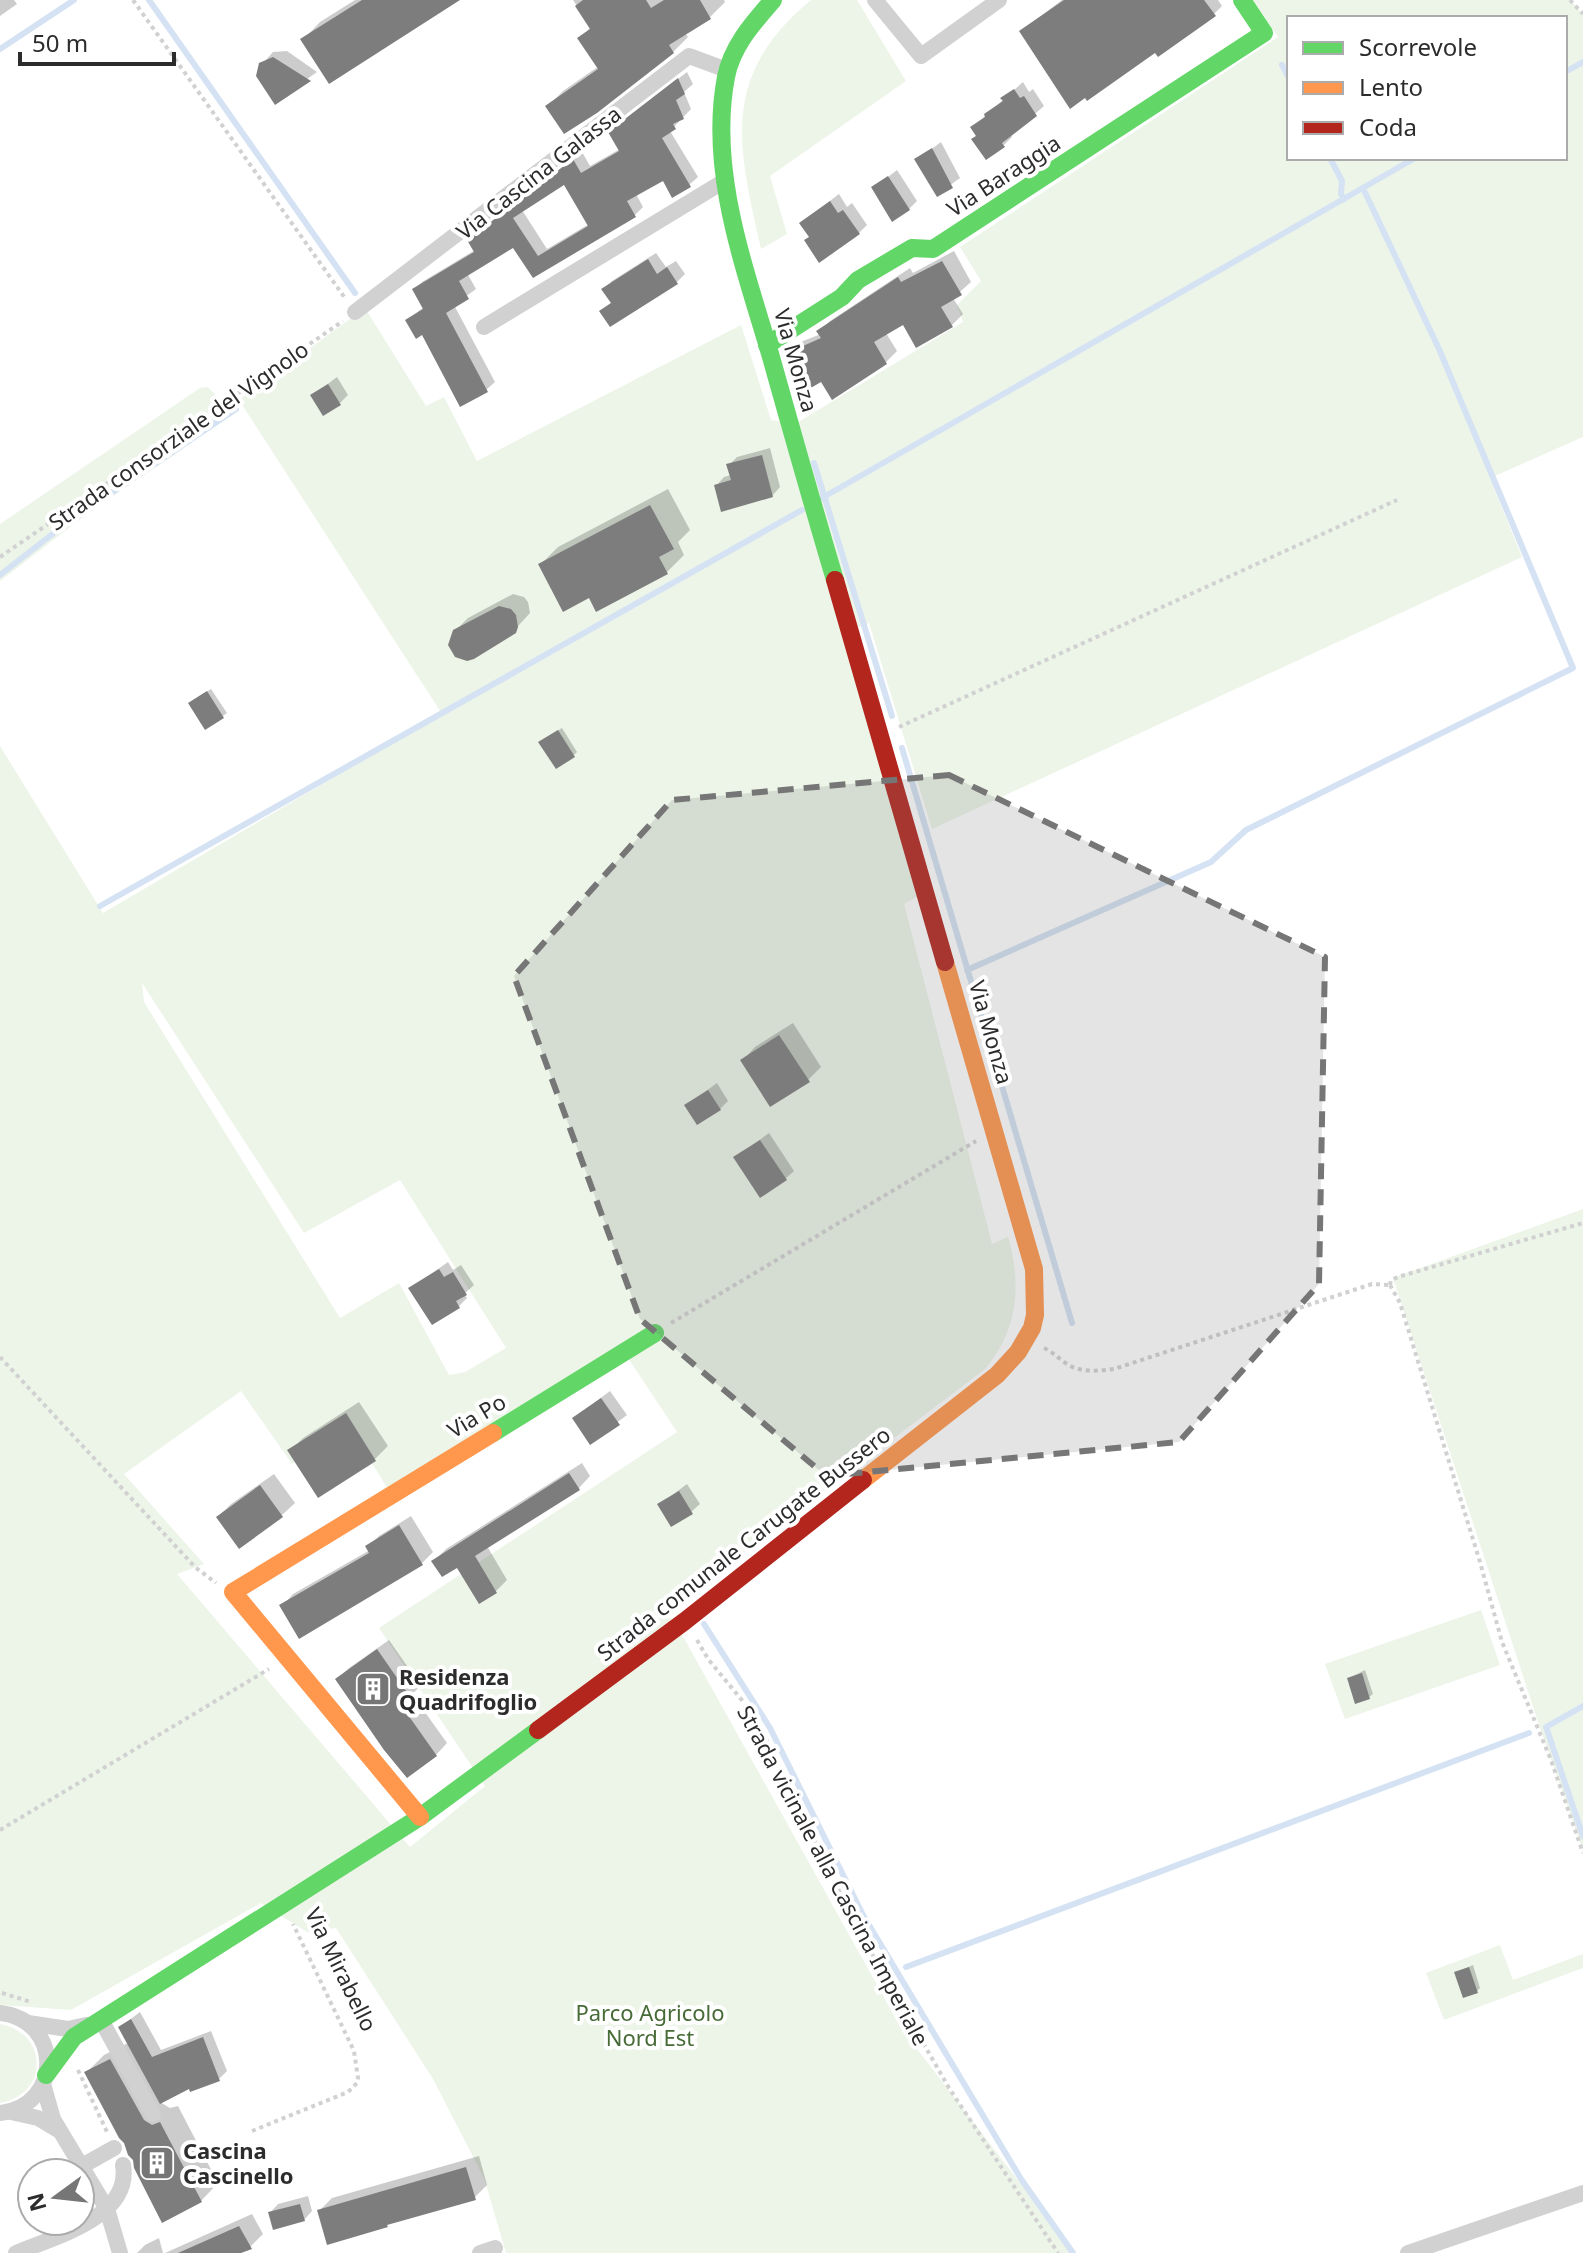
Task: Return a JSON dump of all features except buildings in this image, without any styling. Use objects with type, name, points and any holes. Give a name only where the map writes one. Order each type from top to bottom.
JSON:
[{"type":"street","name":"Via Monza","points":[[773,0],[750,23],[722,87],[720,124],[726,180],[767,345],[995,1127],[1036,1278],[1035,1324],[1028,1339]]},
{"type":"street","points":[[875,0],[921,56],[999,0]]},
{"type":"street","name":"Via Baraggia","points":[[767,345],[842,297],[858,280],[912,248],[933,249],[1264,33],[1242,0]]},
{"type":"street","name":"Via Cascina Galassa","points":[[355,312],[689,56],[727,70]]},
{"type":"street","points":[[484,327],[726,180]]},
{"type":"street","name":"Via Po","points":[[233,1592],[655,1333]]},
{"type":"street","name":"Strada comunale Carugate Bussero","points":[[477,1774],[685,1621],[997,1375],[1028,1339]]},
{"type":"street","points":[[233,1592],[420,1817]]},
{"type":"street","name":"Via Mirabello","points":[[45,2080],[69,2041],[420,1817],[477,1774]]},
{"type":"street","name":"Via Mirabello","points":[[0,2013],[28,2023],[68,2029],[98,2022]]},
{"type":"street","points":[[98,2022],[153,2114]]},
{"type":"street","points":[[28,2023],[45,2048],[45,2080],[51,2113],[77,2157]]},
{"type":"street","points":[[5,2113],[32,2100],[45,2080]]},
{"type":"street","points":[[5,2113],[45,2121],[63,2134]]},
{"type":"street","points":[[96,2158],[114,2148]]},
{"type":"street","points":[[16,2253],[88,2223],[107,2209],[120,2192],[124,2178],[123,2165]]},
{"type":"street","points":[[96,2190],[107,2209],[120,2253]]},
{"type":"street","points":[[1408,2253],[1583,2193]]},
{"type":"path","points":[[133,0],[355,312]]},
{"type":"path","points":[[1570,0],[1583,14]]},
{"type":"path","name":"Strada consorziale del Vignolo","points":[[0,557],[355,312]]},
{"type":"path","points":[[881,741],[901,725],[1397,500]]},
{"type":"path","points":[[655,1333],[995,1127]]},
{"type":"path","points":[[1583,1223],[1401,1276],[1391,1280],[1390,1285],[1400,1303],[1502,1642],[1551,1760],[1583,1853]]},
{"type":"path","points":[[1028,1339],[1077,1368],[1095,1371],[1114,1369],[1372,1284],[1390,1285]]},
{"type":"path","points":[[0,1357],[195,1567],[233,1592]]},
{"type":"path","name":"Strada vicinale alla Cascina Imperiale","points":[[685,1621],[708,1659],[755,1716],[856,1926],[949,2088],[1058,2253]]},
{"type":"path","points":[[0,1830],[288,1658]]},
{"type":"path","name":"Via Mirabello","points":[[252,2131],[348,2092],[358,2078],[354,2051],[284,1905]]},
{"type":"path","points":[[77,2064],[80,2077],[114,2148]]},
{"type":"highlighted area","points":[[949,775],[1325,957],[1319,1284],[1179,1442],[826,1476],[640,1319],[514,976],[672,800]]},
{"type":"green space","points":[[811,0],[857,0],[906,81],[770,176],[787,234],[761,249],[746,177],[742,145],[743,114],[749,85],[761,56],[781,28]]},
{"type":"green space","name":"Parco Agricolo Nord Est","points":[[1253,0],[1570,0],[1583,14],[1583,437],[1490,478],[1522,557],[932,829],[869,623],[856,628],[922,894],[904,904],[992,1244],[1008,1237],[1015,1272],[1014,1306],[1004,1339],[985,1369],[753,1545],[669,1617],[685,1640],[901,2028],[1074,2253],[506,2253],[484,2178],[433,2079],[336,1928],[307,1932],[261,1903],[71,2010],[0,2005],[0,746],[103,913],[442,714],[239,400],[365,308],[426,406],[444,397],[477,461],[741,325],[771,420],[795,424],[963,322],[957,305],[981,281],[960,247],[1278,37]],"holes":[[[142,983],[304,1233],[400,1180],[506,1348],[465,1372],[449,1375],[399,1283],[340,1318],[144,1002]],[[624,1352],[677,1432],[379,1628],[485,1786],[410,1847],[177,1574],[204,1564],[124,1474],[241,1391],[292,1464],[350,1427],[392,1496]]]},
{"type":"green space","points":[[207,387],[219,405],[217,419],[210,427],[98,506],[0,581],[0,524],[200,388]]},
{"type":"green space","points":[[1583,1209],[1583,1851],[1393,1278]]},
{"type":"green space","points":[[1481,1610],[1500,1665],[1345,1719],[1325,1664]]},
{"type":"green space","points":[[1500,1945],[1513,1980],[1583,1954],[1583,1968],[1444,2020],[1426,1973]]},
{"type":"green space","points":[[0,2024],[28,2039],[37,2064],[28,2088],[0,2103]]},
{"type":"waterway","points":[[0,49],[74,0]]},
{"type":"waterway","points":[[149,0],[355,293]]},
{"type":"waterway","points":[[1567,71],[1583,62]]},
{"type":"waterway","points":[[1282,65],[1287,74]]},
{"type":"waterway","points":[[1331,160],[1342,181],[1341,194],[1344,199]]},
{"type":"waterway","points":[[822,498],[1412,160]]},
{"type":"waterway","points":[[967,970],[1211,862],[1246,830],[1573,668],[1439,349],[1363,188]]},
{"type":"waterway","points":[[0,575],[64,525],[236,409]]},
{"type":"waterway","points":[[814,463],[892,716]]},
{"type":"waterway","points":[[100,906],[802,510]]},
{"type":"waterway","points":[[902,748],[1072,1323]]},
{"type":"waterway","points":[[704,1624],[770,1728],[863,1915],[1021,2179],[1073,2253]]},
{"type":"waterway","points":[[1583,1706],[1546,1727],[1583,1836]]},
{"type":"waterway","points":[[906,1967],[1529,1733]]},
{"type":"traffic: fast","points":[[773,0],[738,45],[726,77],[722,112],[725,183],[741,254],[835,580]]},
{"type":"traffic: fast","points":[[767,345],[842,297],[858,280],[912,248],[933,249],[1264,33],[1242,0]]},
{"type":"traffic: fast","points":[[493,1433],[655,1333]]},
{"type":"traffic: fast","points":[[46,2075],[74,2037],[420,1817],[538,1730]]},
{"type":"traffic: slow","points":[[863,1480],[997,1375],[1018,1352],[1032,1328],[1035,1315],[1034,1269],[945,962]]},
{"type":"traffic: slow","points":[[420,1817],[233,1592],[493,1433]]},
{"type":"traffic: jam","points":[[835,580],[945,962]]},
{"type":"traffic: jam","points":[[538,1730],[685,1621],[863,1480]]},
{"type":"place","name":"Residenza Quadrifoglio","points":[[373,1689]]},
{"type":"place","name":"Cascina Cascinello","points":[[157,2163]]}]
